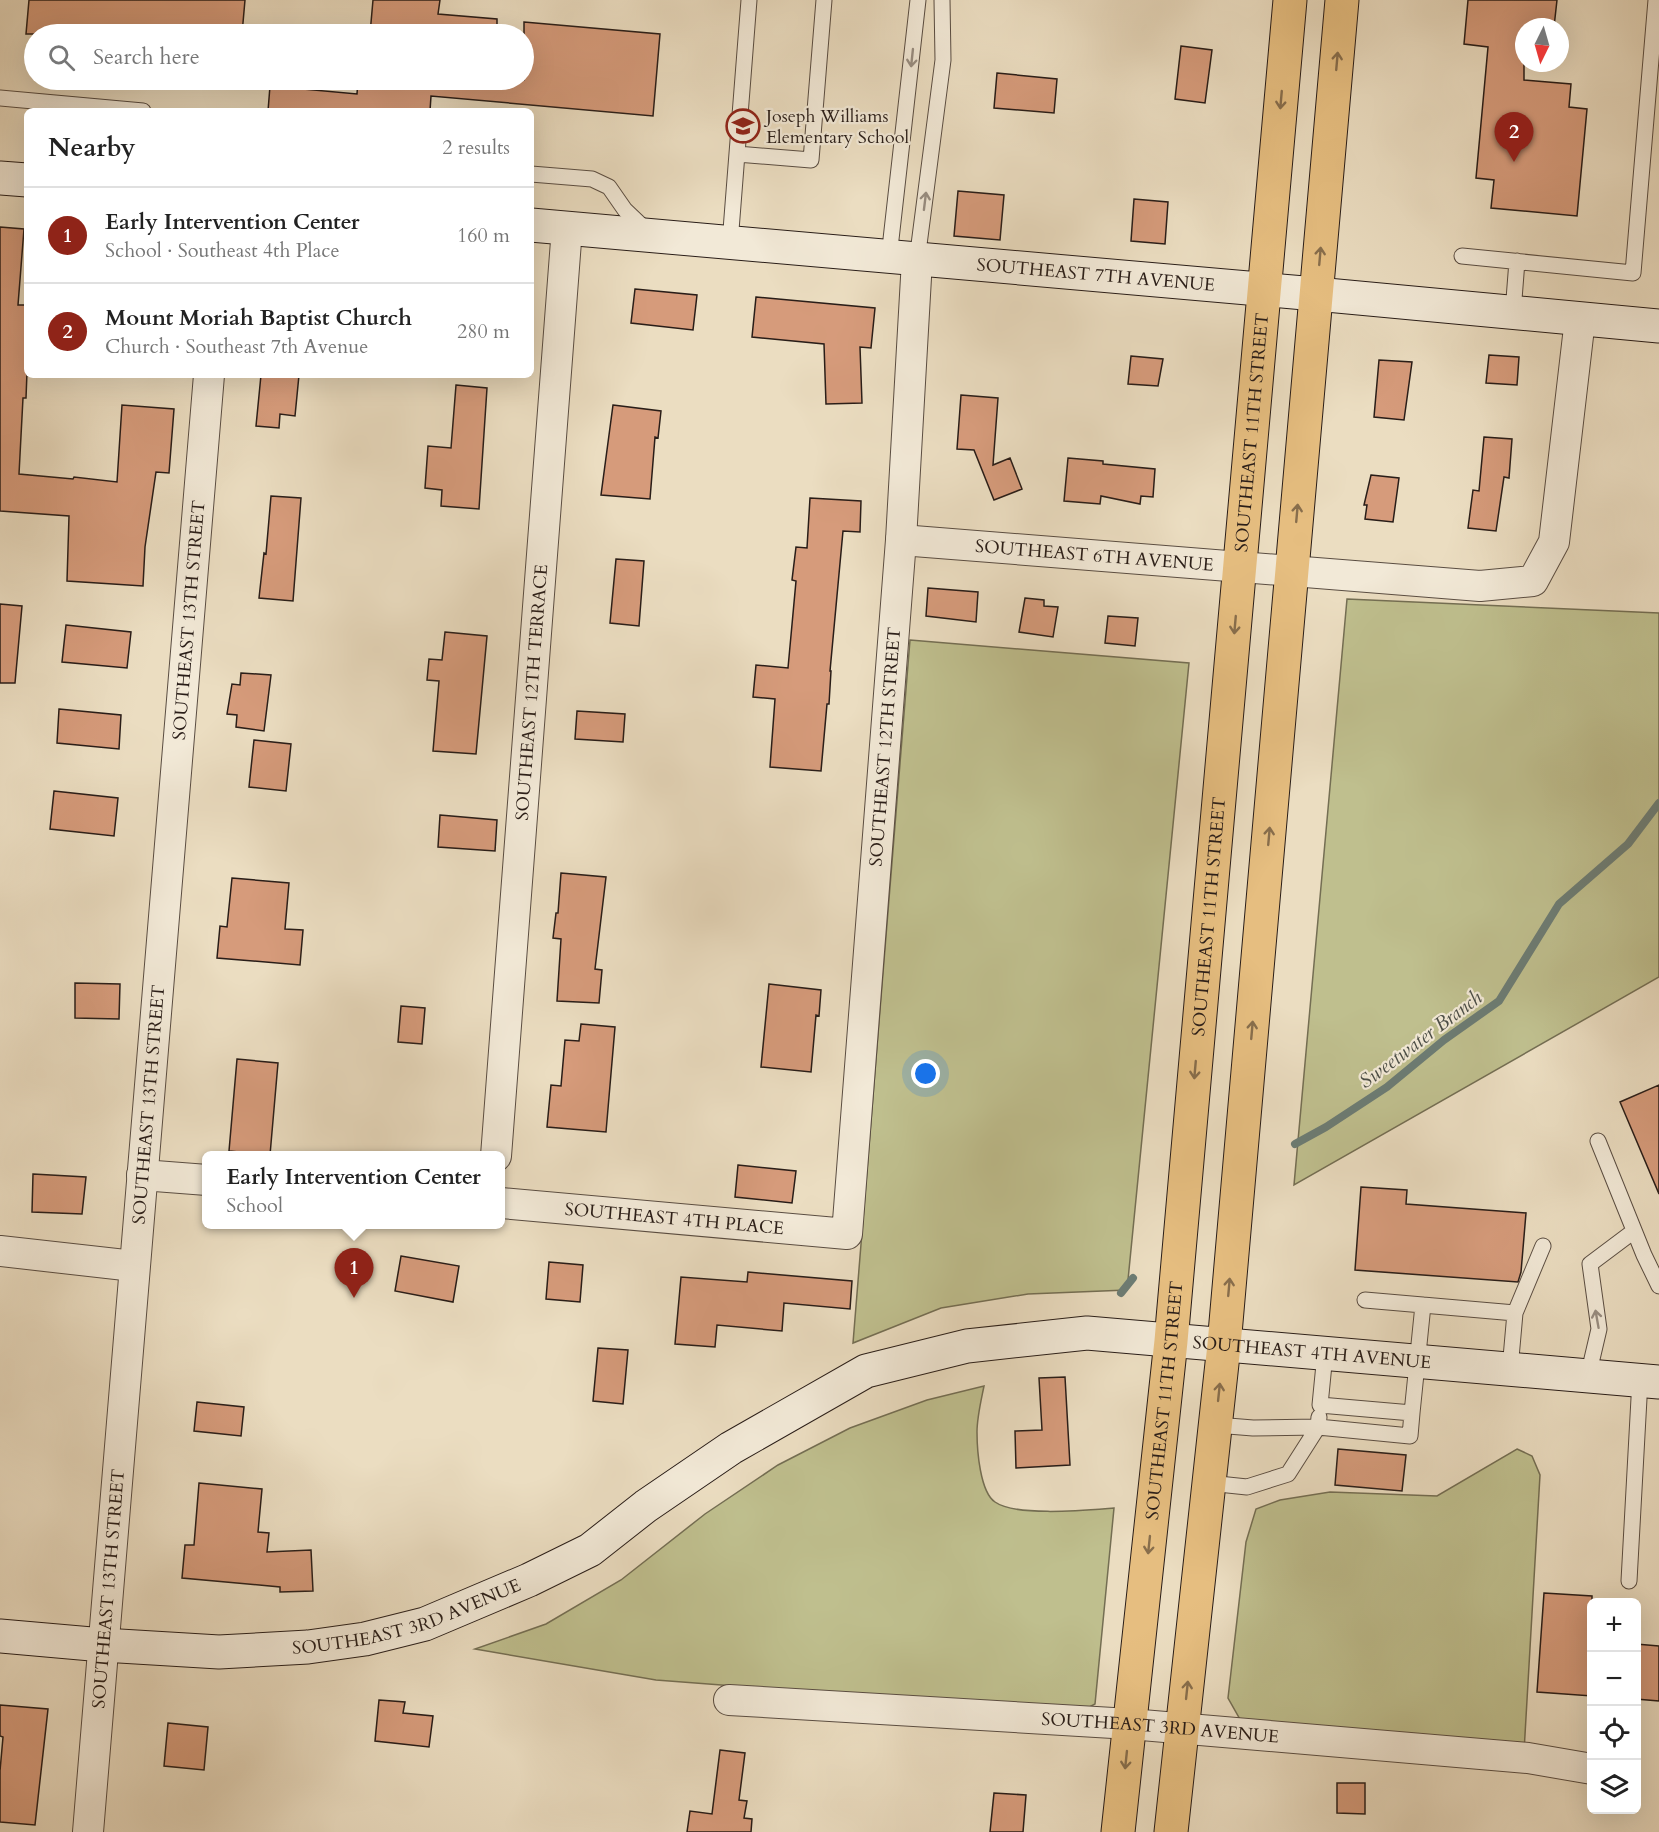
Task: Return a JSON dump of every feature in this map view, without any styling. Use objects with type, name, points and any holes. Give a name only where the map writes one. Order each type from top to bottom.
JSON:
[{"type":"highway","name":"SOUTHEAST 11TH STREET","points":[[1118,1832],[1171,1341],[1290,0]]},
{"type":"highway","points":[[1171,1832],[1224,1345],[1342,0]]},
{"type":"street","points":[[0,178],[24,180]]},
{"type":"street","name":"SOUTHEAST 7TH AVENUE","points":[[534,225],[1659,326]]},
{"type":"street","name":"SOUTHEAST 12TH TERRACE","points":[[496,1151],[567,228]]},
{"type":"street","name":"SOUTHEAST 12TH STREET","points":[[847,1234],[901,540],[903,258]]},
{"type":"street","name":"SOUTHEAST 6TH AVENUE","points":[[901,540],[1480,586],[1533,581],[1554,542],[1580,319]]},
{"type":"street","name":"SOUTHEAST 13TH STREET","points":[[88,1832],[209,378]]},
{"type":"street","points":[[142,1175],[202,1180]]},
{"type":"street","name":"SOUTHEAST 4TH PLACE","points":[[505,1203],[847,1234]]},
{"type":"street","points":[[0,1251],[134,1266]]},
{"type":"street","name":"SOUTHEAST 4TH AVENUE","points":[[765,1426],[866,1371],[967,1346],[1087,1333],[1650,1381]]},
{"type":"street","name":"SOUTHEAST 3RD AVENUE","points":[[0,1636],[219,1652],[308,1647],[365,1639],[425,1624],[519,1585],[590,1550],[646,1506],[765,1426]]},
{"type":"street","name":"SOUTHEAST 3RD AVENUE","points":[[729,1700],[1130,1724],[1528,1758],[1587,1768]]},
{"type":"lane","points":[[730,243],[749,0]]},
{"type":"lane","points":[[737,154],[810,160],[824,0]]},
{"type":"lane","points":[[903,258],[918,0]]},
{"type":"lane","points":[[903,258],[943,60],[942,0]]},
{"type":"lane","points":[[1462,256],[1633,273],[1656,0]]},
{"type":"lane","points":[[0,98],[110,108]]},
{"type":"lane","points":[[534,174],[592,179],[609,187],[625,210],[653,236]]},
{"type":"lane","points":[[1513,312],[1517,261]]},
{"type":"lane","points":[[1598,1140],[1634,1231],[1659,1286]]},
{"type":"lane","points":[[1588,1376],[1599,1329],[1590,1264],[1634,1231]]},
{"type":"lane","points":[[1510,1369],[1515,1313],[1543,1246]]},
{"type":"lane","points":[[1365,1300],[1515,1313]]},
{"type":"lane","points":[[1216,1425],[1253,1428],[1318,1427],[1410,1436],[1423,1305]]},
{"type":"lane","points":[[1209,1483],[1247,1487],[1288,1474],[1318,1427],[1325,1354]]},
{"type":"lane","points":[[1629,1581],[1650,1381]]},
{"type":"lane","points":[[1320,1405],[1412,1413]]},
{"type":"green space","points":[[1347,599],[1659,613],[1659,977],[1294,1185]]},
{"type":"green space","points":[[910,640],[1189,663],[1127,1290],[1028,1294],[941,1308],[853,1343]]},
{"type":"green space","points":[[984,1386],[978,1421],[978,1449],[983,1480],[990,1497],[995,1502],[1005,1507],[1035,1511],[1114,1508],[1095,1704],[1080,1712],[656,1680],[475,1649],[546,1624],[621,1580],[705,1514],[778,1465],[850,1428],[927,1400]]},
{"type":"green space","points":[[1517,1449],[1532,1456],[1540,1475],[1524,1752],[1241,1721],[1228,1698],[1246,1542],[1256,1509],[1280,1500],[1330,1492],[1437,1496]]},
{"type":"building","points":[[29,0],[245,0],[243,24],[27,24]]},
{"type":"building","points":[[373,0],[440,0],[438,14],[497,19],[497,24],[371,24]]},
{"type":"building","points":[[1468,0],[1557,0],[1555,18],[1515,18],[1515,72],[1524,72],[1524,80],[1571,84],[1569,107],[1587,109],[1577,216],[1491,208],[1494,180],[1476,178],[1488,47],[1464,44]]},
{"type":"building","points":[[524,22],[660,34],[653,116],[431,96],[430,108],[268,108],[270,90],[314,90],[357,94],[357,90],[534,90],[534,24],[524,24]]},
{"type":"building","points":[[1181,46],[1212,50],[1205,103],[1175,99]]},
{"type":"building","points":[[997,73],[1057,79],[1054,113],[994,108]]},
{"type":"building","points":[[958,191],[1004,195],[1000,240],[954,236]]},
{"type":"building","points":[[1134,199],[1168,202],[1165,244],[1131,241]]},
{"type":"building","points":[[0,227],[24,229],[18,305],[24,305],[24,378],[27,378],[26,398],[23,398],[19,474],[117,482],[122,405],[174,409],[169,473],[156,472],[145,547],[143,586],[67,581],[69,516],[0,511]]},
{"type":"building","points":[[635,289],[697,295],[693,330],[631,323]]},
{"type":"building","points":[[756,297],[875,308],[871,348],[860,347],[862,403],[826,404],[824,344],[752,337]]},
{"type":"building","points":[[1489,355],[1519,357],[1517,385],[1486,383]]},
{"type":"building","points":[[1131,356],[1163,359],[1158,386],[1128,384]]},
{"type":"building","points":[[1379,360],[1412,362],[1404,420],[1374,417]]},
{"type":"building","points":[[261,378],[299,378],[295,416],[280,414],[279,428],[256,426]]},
{"type":"building","points":[[456,385],[487,388],[479,509],[441,506],[442,490],[425,488],[428,446],[451,448]]},
{"type":"building","points":[[961,395],[998,398],[993,465],[1010,458],[1022,489],[994,500],[974,450],[957,449]]},
{"type":"building","points":[[613,405],[661,411],[658,438],[655,437],[650,499],[601,495]]},
{"type":"building","points":[[1484,437],[1512,439],[1509,478],[1504,477],[1496,531],[1468,528],[1473,490],[1479,491]]},
{"type":"building","points":[[1068,458],[1155,469],[1153,497],[1141,496],[1140,504],[1101,496],[1100,504],[1064,501]]},
{"type":"building","points":[[1371,475],[1399,478],[1393,522],[1365,519],[1367,505],[1364,505]]},
{"type":"building","points":[[271,496],[301,498],[293,601],[259,598],[264,553],[266,554]]},
{"type":"building","points":[[810,498],[861,501],[860,532],[843,531],[829,704],[827,704],[821,771],[770,767],[775,699],[753,697],[756,665],[788,668],[796,581],[792,580],[796,547],[807,548]]},
{"type":"building","points":[[616,559],[644,561],[639,626],[610,623]]},
{"type":"building","points":[[928,588],[978,592],[976,622],[926,616]]},
{"type":"building","points":[[1025,598],[1044,600],[1044,606],[1058,607],[1053,637],[1019,632]]},
{"type":"building","points":[[0,604],[22,606],[15,683],[0,683]]},
{"type":"building","points":[[1108,616],[1138,618],[1135,646],[1105,643]]},
{"type":"building","points":[[66,625],[131,632],[127,668],[62,662]]},
{"type":"building","points":[[445,632],[487,636],[476,754],[433,751],[439,681],[427,680],[429,659],[442,660]]},
{"type":"building","points":[[241,673],[271,675],[264,731],[236,727],[237,715],[227,714],[232,684],[240,685]]},
{"type":"building","points":[[59,709],[121,715],[119,749],[57,743]]},
{"type":"building","points":[[577,711],[625,714],[623,742],[575,739]]},
{"type":"building","points":[[254,740],[291,744],[286,791],[249,787]]},
{"type":"building","points":[[54,791],[118,798],[114,836],[50,829]]},
{"type":"building","points":[[440,815],[497,820],[495,851],[438,847]]},
{"type":"building","points":[[561,873],[606,877],[595,969],[602,970],[599,1003],[557,1001],[561,939],[553,938],[556,913],[558,913]]},
{"type":"building","points":[[232,878],[289,883],[285,929],[303,930],[300,965],[217,958],[220,926],[227,927]]},
{"type":"building","points":[[75,983],[120,984],[119,1019],[75,1018]]},
{"type":"building","points":[[769,984],[821,990],[819,1016],[816,1015],[811,1072],[761,1067]]},
{"type":"building","points":[[401,1006],[425,1008],[422,1044],[398,1042]]},
{"type":"building","points":[[581,1024],[615,1027],[606,1132],[547,1127],[551,1085],[561,1086],[565,1040],[579,1041]]},
{"type":"building","points":[[237,1059],[278,1063],[270,1151],[229,1151]]},
{"type":"building","points":[[1659,1085],[1659,1194],[1620,1102]]},
{"type":"building","points":[[738,1165],[796,1171],[792,1203],[735,1197]]},
{"type":"building","points":[[33,1174],[86,1177],[82,1214],[32,1212]]},
{"type":"building","points":[[1361,1187],[1407,1190],[1406,1204],[1526,1213],[1521,1272],[1518,1282],[1355,1270]]},
{"type":"building","points":[[401,1256],[459,1266],[453,1302],[395,1291]]},
{"type":"building","points":[[549,1262],[583,1265],[580,1302],[546,1299]]},
{"type":"building","points":[[748,1272],[852,1281],[850,1309],[784,1303],[782,1331],[717,1325],[715,1347],[675,1344],[681,1277],[747,1282]]},
{"type":"building","points":[[598,1348],[628,1350],[623,1404],[593,1401]]},
{"type":"building","points":[[1065,1377],[1070,1465],[1016,1468],[1015,1431],[1042,1430],[1039,1378]]},
{"type":"building","points":[[197,1402],[244,1407],[241,1436],[194,1431]]},
{"type":"building","points":[[1338,1449],[1406,1455],[1402,1491],[1335,1485]]},
{"type":"building","points":[[199,1483],[262,1489],[258,1532],[269,1533],[267,1552],[311,1550],[313,1591],[280,1592],[280,1587],[182,1578],[185,1545],[194,1545]]},
{"type":"building","points":[[1544,1593],[1592,1596],[1592,1598],[1587,1598],[1587,1696],[1537,1692]]},
{"type":"building","points":[[1641,1644],[1659,1646],[1659,1701],[1641,1699]]},
{"type":"building","points":[[379,1700],[405,1702],[403,1713],[433,1716],[429,1747],[375,1741]]},
{"type":"building","points":[[0,1705],[48,1709],[35,1825],[0,1822],[3,1737],[0,1736]]},
{"type":"building","points":[[168,1723],[208,1727],[204,1770],[164,1766]]},
{"type":"building","points":[[720,1750],[745,1753],[739,1800],[747,1801],[744,1818],[752,1819],[751,1832],[687,1832],[690,1811],[712,1814]]},
{"type":"building","points":[[1337,1783],[1365,1783],[1365,1814],[1337,1813]]},
{"type":"building","points":[[994,1793],[1026,1795],[1023,1832],[990,1832]]},
{"type":"waterway","name":"Sweetwater Branch","points":[[1295,1144],[1326,1127],[1387,1087],[1444,1040],[1499,1001],[1559,904],[1628,844],[1659,803]]},
{"type":"waterway","name":"Sweetwater Branch","points":[[1121,1293],[1133,1278]]},
{"type":"place","name":"Joseph Williams Elementary School","points":[[743,126]]},
{"type":"place","name":"Mount Moriah Baptist Church","points":[[1514,162]]},
{"type":"place","name":"Early Intervention Center","points":[[354,1298]]}]
